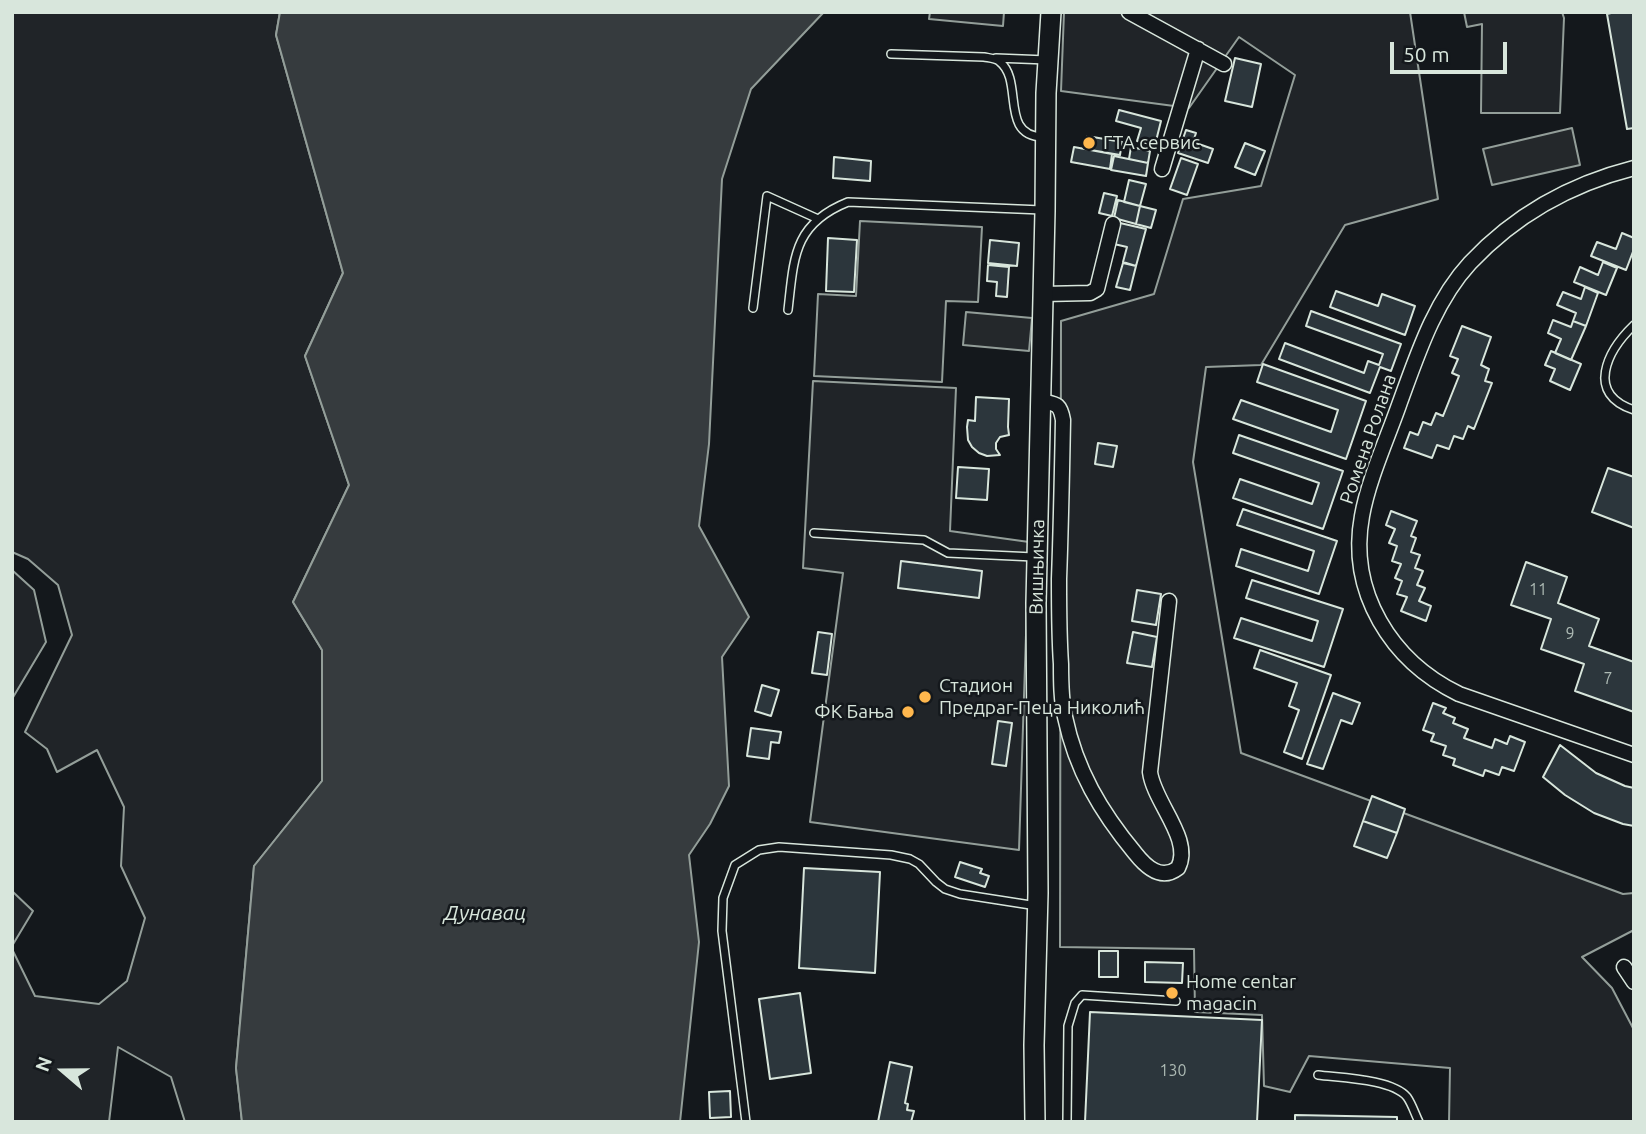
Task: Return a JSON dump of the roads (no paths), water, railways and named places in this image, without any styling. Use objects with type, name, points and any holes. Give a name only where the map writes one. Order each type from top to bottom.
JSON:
[{"type":"street","name":"Вишњичка","points":[[1035,1122],[1038,906],[1035,603],[1051,12]]},
{"type":"street","points":[[1129,12],[1224,64]]},
{"type":"street","points":[[1162,169],[1198,49]]},
{"type":"street","name":"Ромена Ролана","points":[[1634,168],[1585,184],[1547,201],[1491,243],[1457,278],[1436,313],[1404,391],[1364,504],[1360,550],[1363,577],[1375,614],[1393,643],[1417,668],[1459,694],[1634,755]]},
{"type":"street","points":[[1043,294],[1090,293],[1097,289],[1113,224]]},
{"type":"street","points":[[1041,401],[1060,407],[1063,420],[1059,620],[1063,700],[1069,734],[1089,786],[1109,821],[1142,861],[1157,873],[1166,874],[1178,868],[1183,854],[1180,839],[1151,781],[1150,772],[1169,601]]},
{"type":"street","points":[[1624,967],[1634,982]]},
{"type":"lane","points":[[891,54],[1048,60]]},
{"type":"lane","points":[[992,58],[1006,69],[1020,126],[1034,137],[1046,137]]},
{"type":"lane","points":[[753,308],[767,196],[818,219]]},
{"type":"lane","points":[[788,310],[797,250],[807,230],[835,207],[848,202],[1045,211]]},
{"type":"lane","points":[[1634,325],[1616,344],[1609,360],[1605,384],[1610,396],[1623,407],[1634,410]]},
{"type":"lane","points":[[814,533],[924,540],[948,553],[1037,557]]},
{"type":"lane","points":[[746,1122],[722,931],[723,898],[735,865],[759,850],[779,847],[891,855],[919,864],[945,889],[960,894],[1038,906]]},
{"type":"lane","points":[[1067,1122],[1068,1026],[1075,1003],[1082,995],[1175,1000]]},
{"type":"lane","points":[[1318,1075],[1396,1088],[1406,1095],[1419,1122]]},
{"type":"water","name":"Дунавац","points":[[280,12],[824,12],[751,89],[722,179],[709,444],[699,526],[749,617],[722,657],[729,786],[710,824],[689,855],[699,942],[680,1122],[242,1122],[236,1068],[254,866],[322,781],[322,650],[293,602],[349,485],[305,356],[343,273],[276,35]]},
{"type":"place","name":"ГТА сервис","points":[[1089,143]]},
{"type":"place","name":"Стадион Предраг-Пеца Николић","points":[[925,697]]},
{"type":"place","name":"ФК Бања","points":[[908,712]]},
{"type":"place","name":"Home centar magacin","points":[[1172,993]]}]
